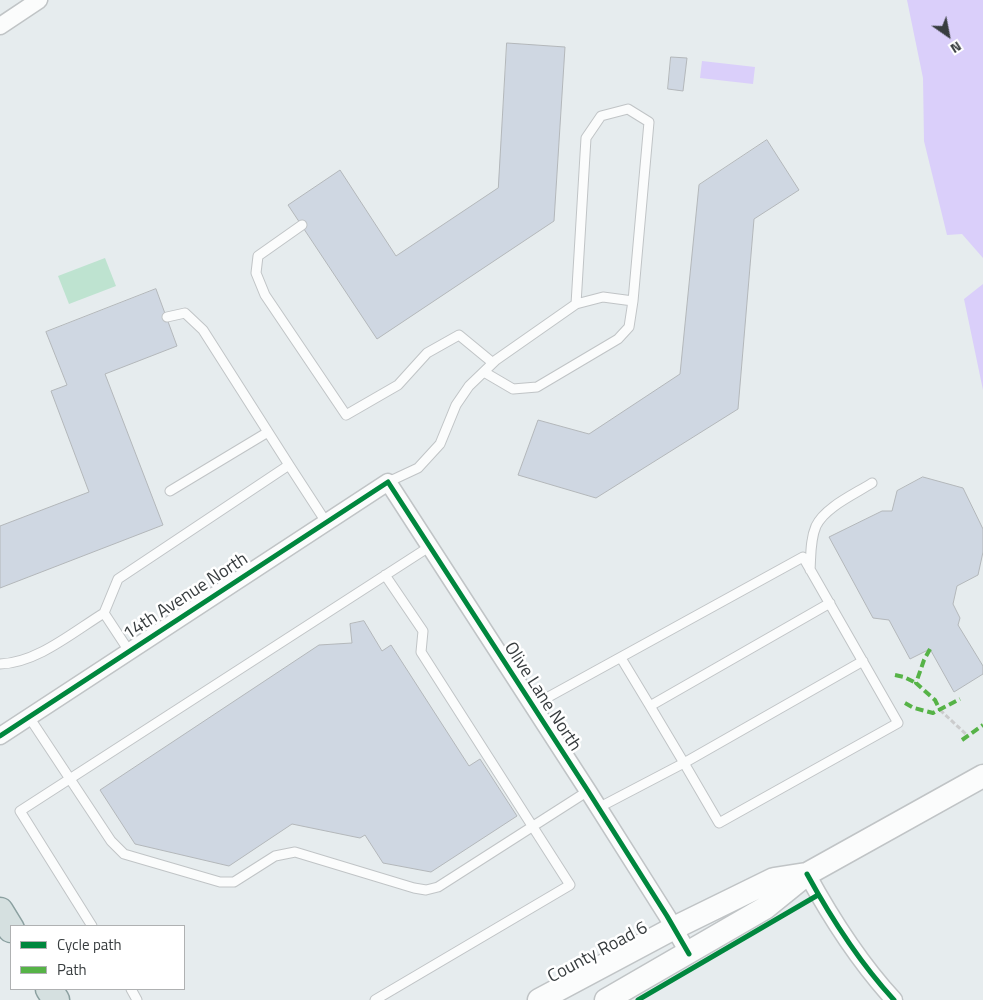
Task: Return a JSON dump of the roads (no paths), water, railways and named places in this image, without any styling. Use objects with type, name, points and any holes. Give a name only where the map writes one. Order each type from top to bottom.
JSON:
[{"type":"main road","name":"County Road 6","points":[[606,1000],[689,954],[765,908],[807,874],[983,776]]},
{"type":"main road","name":"County Road 6","points":[[539,1000],[674,928],[774,879],[807,874]]},
{"type":"main road","points":[[0,911],[10,927]]},
{"type":"street","points":[[0,26],[39,0]]},
{"type":"street","name":"14th Avenue North","points":[[0,736],[388,482]]},
{"type":"street","name":"Olive Lane North","points":[[388,482],[588,791],[689,954]]},
{"type":"street","points":[[807,874],[818,895],[858,956],[894,1000]]},
{"type":"lane","points":[[484,372],[513,389],[537,388],[618,340],[629,327],[649,122],[628,108],[601,116],[586,138],[576,304]]},
{"type":"lane","points":[[302,226],[258,256],[256,273],[265,295],[346,415],[398,384],[428,353],[459,335],[493,363]]},
{"type":"lane","points":[[388,482],[418,468],[440,444],[456,405],[469,386],[493,363],[576,304],[603,297],[633,301]]},
{"type":"lane","points":[[167,317],[185,313],[203,330],[326,522]]},
{"type":"lane","points":[[170,491],[268,432]]},
{"type":"lane","points":[[0,664],[10,664],[38,655],[104,613],[118,579],[289,465]]},
{"type":"lane","points":[[810,570],[816,525],[832,507],[872,483]]},
{"type":"lane","points":[[91,925],[20,811],[429,547]]},
{"type":"lane","points":[[532,706],[803,557],[898,723],[719,823],[621,658]]},
{"type":"lane","points":[[375,1000],[570,885],[421,652],[423,631],[385,575]]},
{"type":"lane","points":[[650,706],[830,604]]},
{"type":"lane","points":[[104,613],[129,652]]},
{"type":"lane","points":[[598,808],[684,763],[863,662]]},
{"type":"lane","points":[[29,717],[111,841],[124,854],[220,882],[234,882],[275,856],[295,852],[426,890],[438,887],[588,791]]}]
